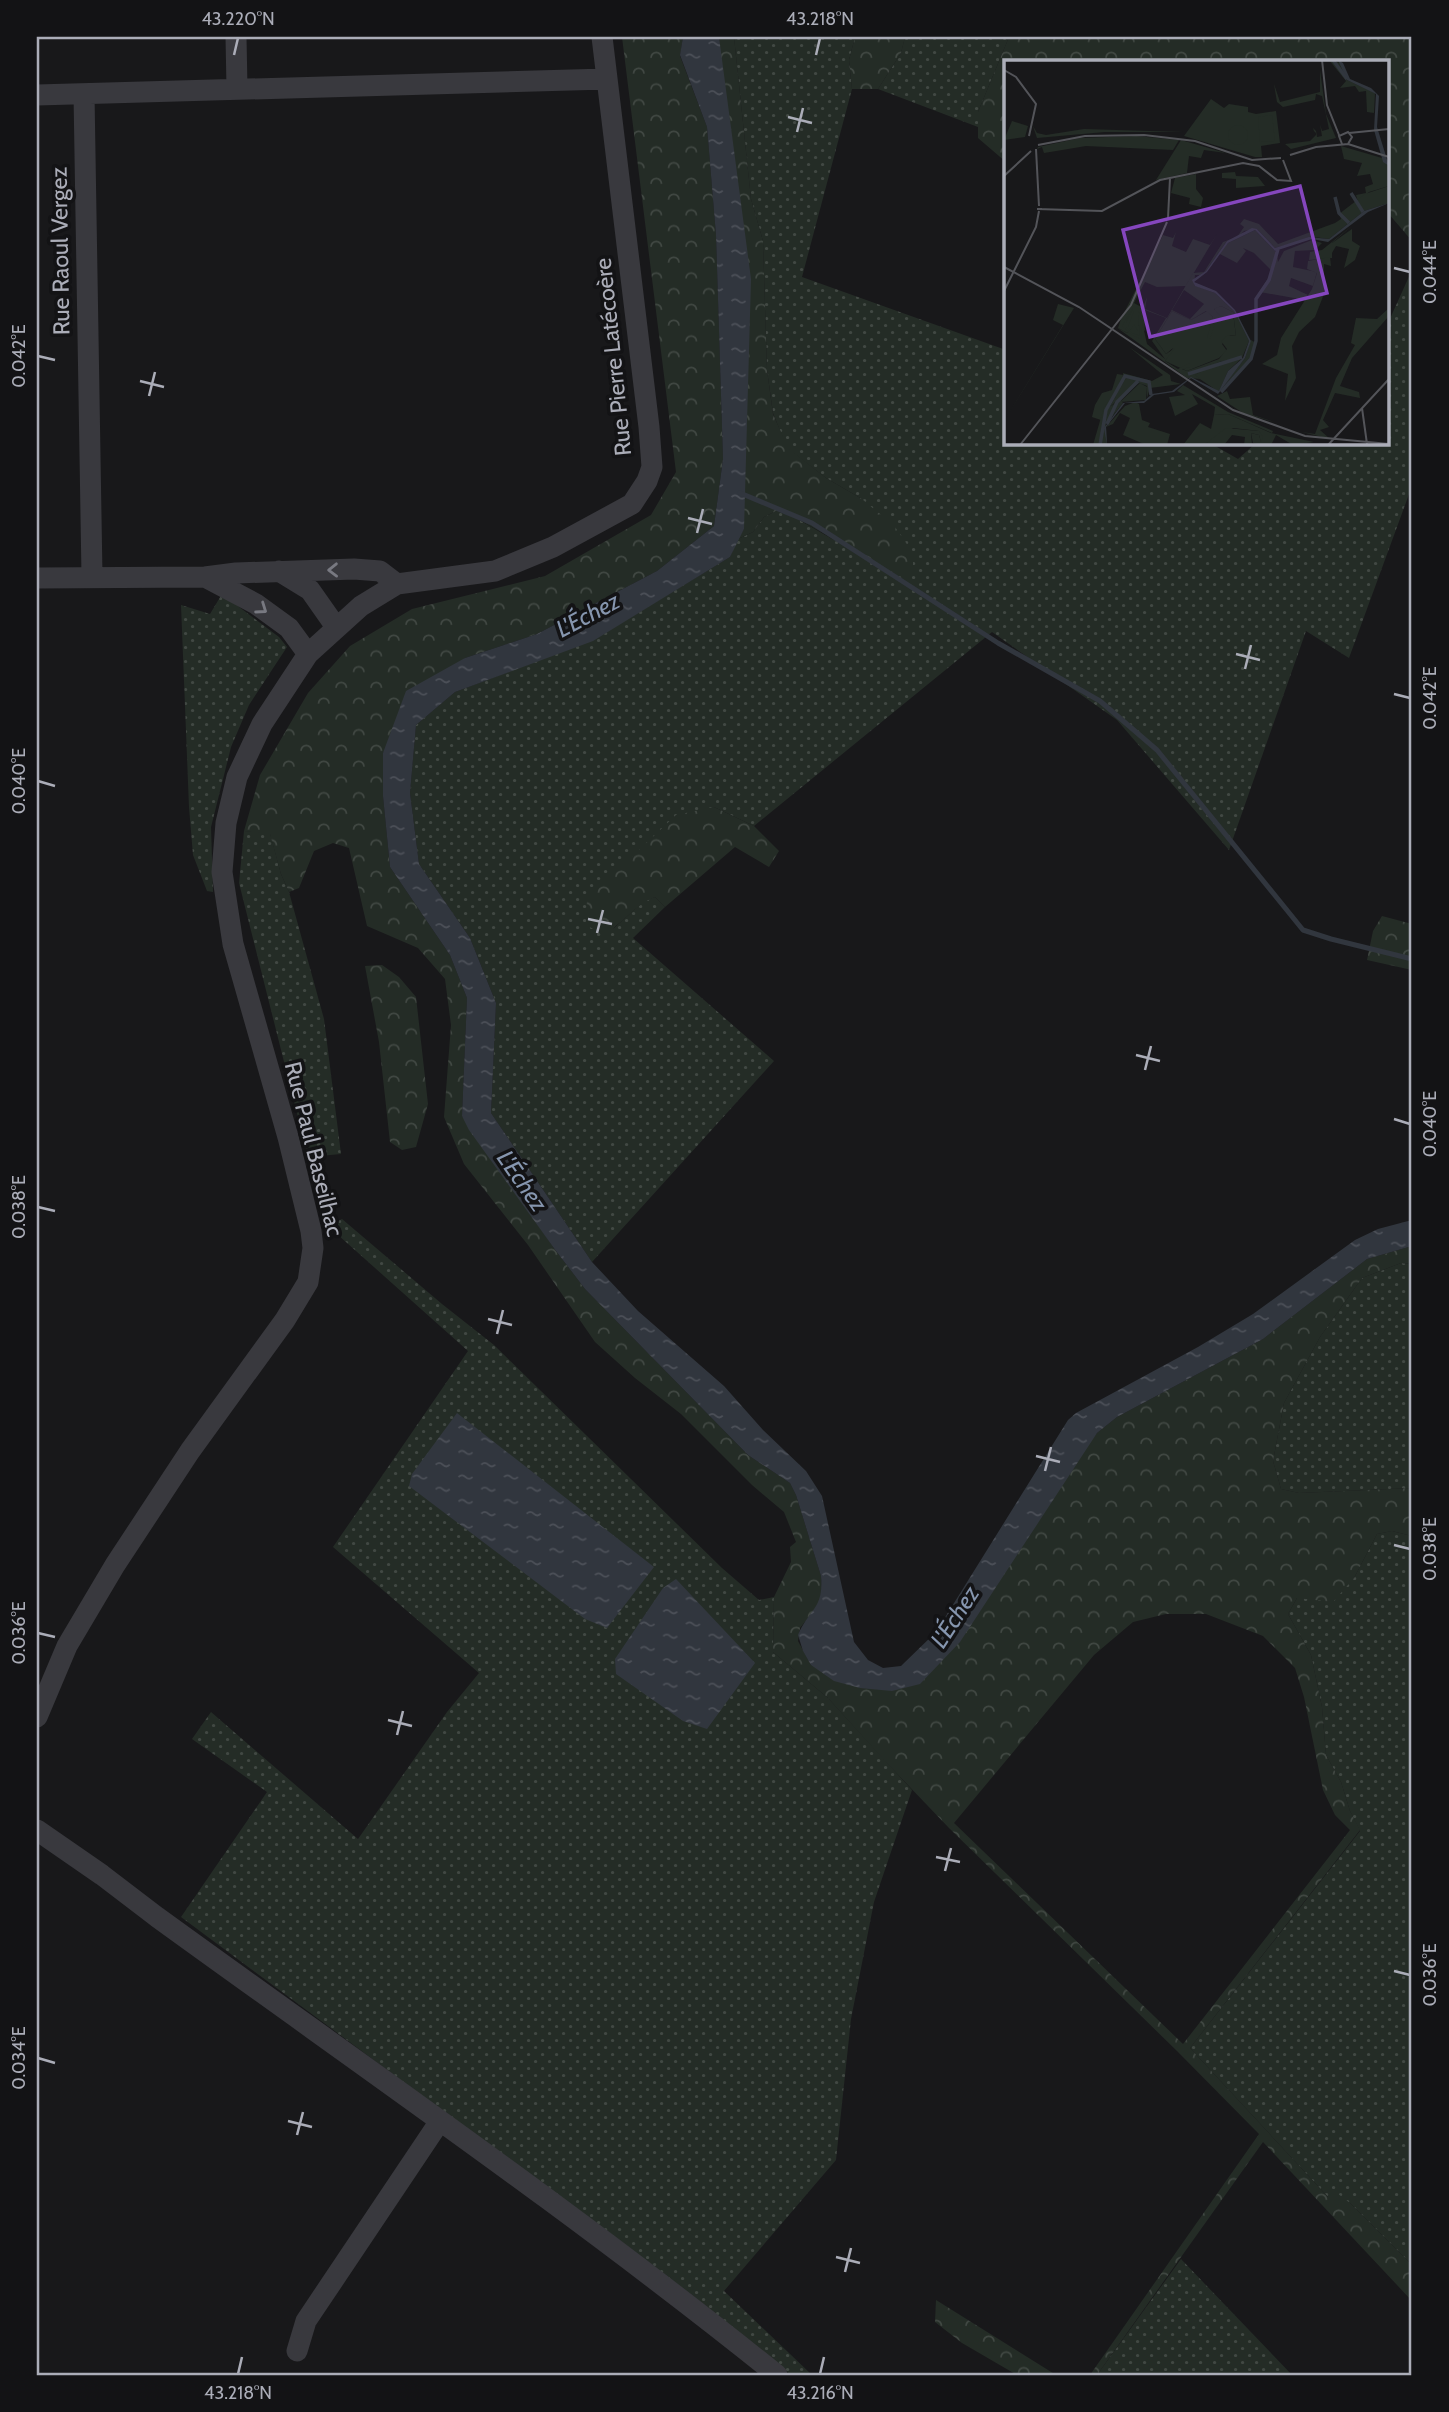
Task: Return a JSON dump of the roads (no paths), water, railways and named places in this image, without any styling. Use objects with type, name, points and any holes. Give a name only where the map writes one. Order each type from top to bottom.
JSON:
[{"type":"street","points":[[236,37],[237,88]]},
{"type":"street","name":"Rue Pierre Latécoère","points":[[397,584],[495,571],[553,547],[632,505],[647,481],[652,467],[649,427],[602,37]]},
{"type":"street","points":[[37,95],[607,79]]},
{"type":"street","name":"Rue Raoul Vergez","points":[[84,94],[92,576]]},
{"type":"street","points":[[37,578],[205,577],[236,572],[354,569],[380,571],[397,584]]},
{"type":"street","points":[[278,571],[310,590],[336,627]]},
{"type":"street","points":[[205,577],[256,604],[289,628],[308,654]]},
{"type":"street","name":"Rue Paul Baseilhac","points":[[37,1717],[67,1646],[116,1565],[190,1451],[285,1320],[308,1282],[313,1248],[311,1231],[288,1138],[233,944],[222,873],[226,823],[237,777],[276,700],[308,654],[361,606],[397,584]]},
{"type":"street","points":[[37,1811],[37,1816]]},
{"type":"street","points":[[37,1830],[704,2316],[777,2375]]},
{"type":"street","points":[[297,2351],[306,2321],[440,2122]]},
{"type":"water","name":"L'Échez","points":[[683,37],[719,37],[751,279],[744,529],[730,557],[593,641],[455,692],[416,725],[410,793],[419,864],[470,938],[496,1003],[491,1113],[592,1262],[638,1311],[724,1386],[763,1430],[806,1471],[822,1496],[854,1642],[868,1660],[883,1668],[901,1666],[936,1632],[1068,1420],[1076,1413],[1253,1314],[1355,1240],[1378,1229],[1412,1220],[1412,1246],[1367,1259],[1263,1339],[1117,1417],[1097,1433],[960,1642],[920,1684],[892,1691],[860,1688],[834,1681],[811,1665],[798,1635],[818,1602],[821,1576],[790,1483],[748,1455],[585,1289],[469,1130],[462,1116],[467,998],[450,955],[390,867],[383,796],[383,753],[406,691],[465,658],[537,634],[657,571],[714,526],[723,459],[716,235],[707,127],[680,55]]},
{"type":"water","points":[[457,1413],[654,1567],[607,1628],[585,1619],[409,1486],[412,1474]]},
{"type":"water","points":[[676,1579],[755,1663],[707,1729],[683,1721],[616,1674],[615,1659],[663,1588]]},
{"type":"waterway","points":[[740,493],[812,523],[998,643],[1100,701],[1157,750],[1303,930],[1412,959]]}]
